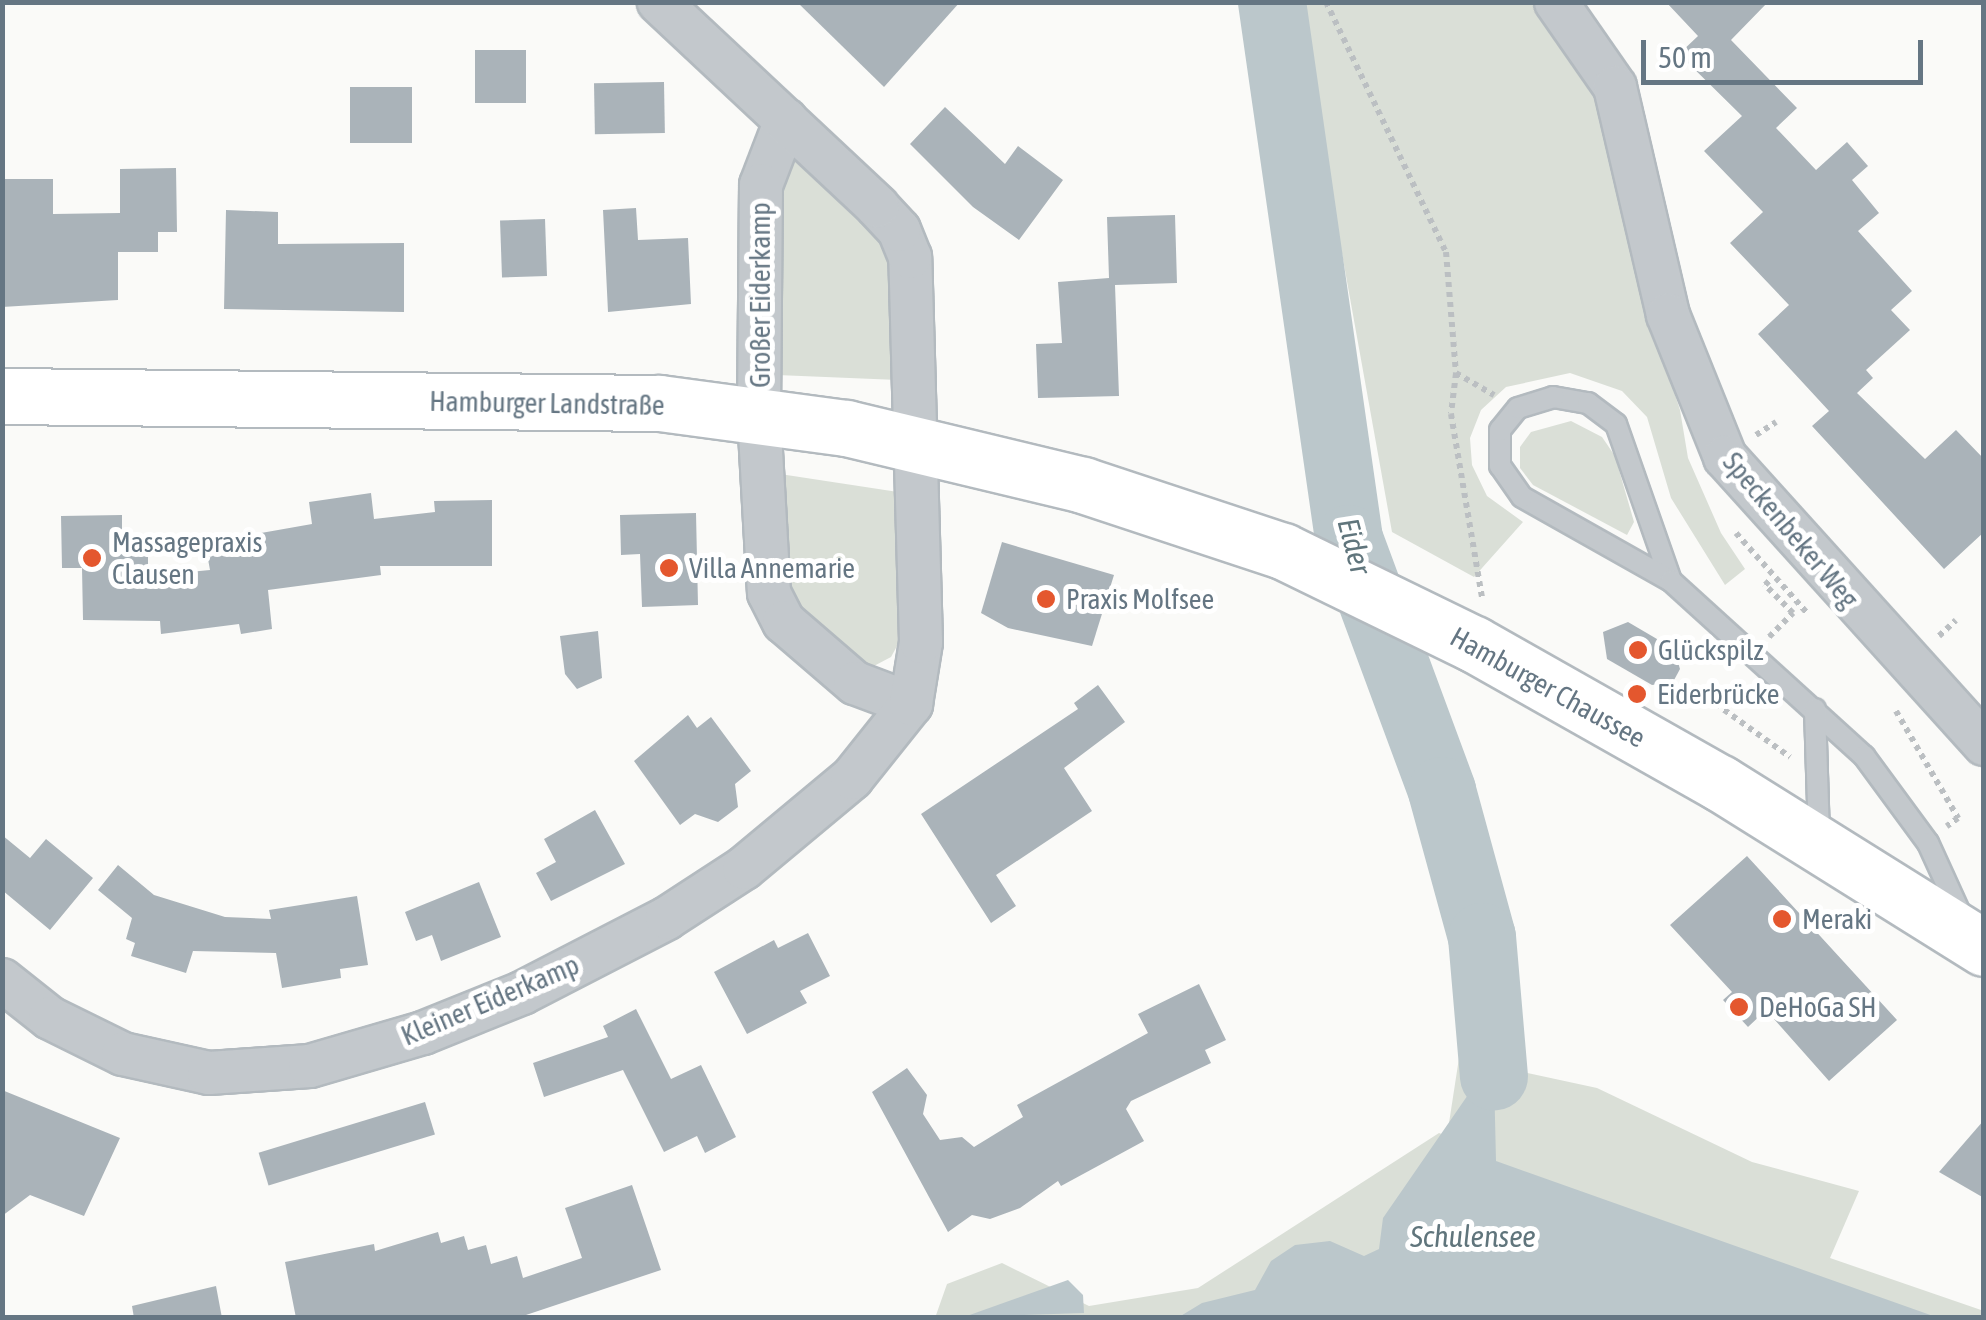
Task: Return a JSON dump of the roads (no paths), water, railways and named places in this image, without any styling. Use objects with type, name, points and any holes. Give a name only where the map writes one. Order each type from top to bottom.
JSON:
[{"type":"main road","name":"Hamburger Landstraße","points":[[2,396],[640,403],[759,414],[916,442],[1083,485]]},
{"type":"main road","name":"Hamburger Chaussee","points":[[1083,485],[1283,551],[1492,653],[1976,943]]},
{"type":"street","points":[[660,2],[877,206],[905,244],[913,280],[916,442]]},
{"type":"street","name":"Speckenbeker Weg","points":[[1556,2],[1615,87],[1668,316],[1725,457],[1984,744]]},
{"type":"street","name":"Großer Eiderkamp","points":[[759,414],[761,184],[786,120]]},
{"type":"street","points":[[759,414],[769,593],[784,622],[855,683],[911,704]]},
{"type":"street","name":"Kleiner Eiderkamp","points":[[2,980],[50,1018],[123,1054],[209,1073],[310,1066],[423,1033],[522,993],[667,918],[744,868],[852,778],[911,704],[921,642],[916,442]]},
{"type":"lane","points":[[1671,581],[1616,424],[1588,403],[1553,397],[1518,408],[1500,430],[1500,466],[1522,497],[1671,581],[1864,756],[1928,843],[1976,943]]},
{"type":"lane","points":[[1814,709],[1818,846]]},
{"type":"water","name":"Schulensee","points":[[1481,1076],[1494,1076],[1496,1161],[1936,1317],[1179,1317],[1202,1303],[1255,1290],[1271,1261],[1295,1245],[1330,1241],[1364,1256],[1379,1249],[1383,1218]]},
{"type":"water","points":[[1068,1280],[1083,1295],[1084,1313],[964,1317]]},
{"type":"waterway","name":"Eider","points":[[1272,2],[1349,539],[1442,791],[1482,937],[1494,1076]]},
{"type":"place","name":"Massagepraxis Clausen","points":[[92,558]]},
{"type":"place","name":"Villa Annemarie","points":[[669,568]]},
{"type":"place","name":"Praxis Molfsee","points":[[1046,599]]},
{"type":"place","name":"Glückspilz","points":[[1638,650]]},
{"type":"place","name":"Eiderbrücke","points":[[1637,694]]},
{"type":"place","name":"Meraki","points":[[1782,919]]},
{"type":"place","name":"DeHoGa SH","points":[[1739,1007]]}]
